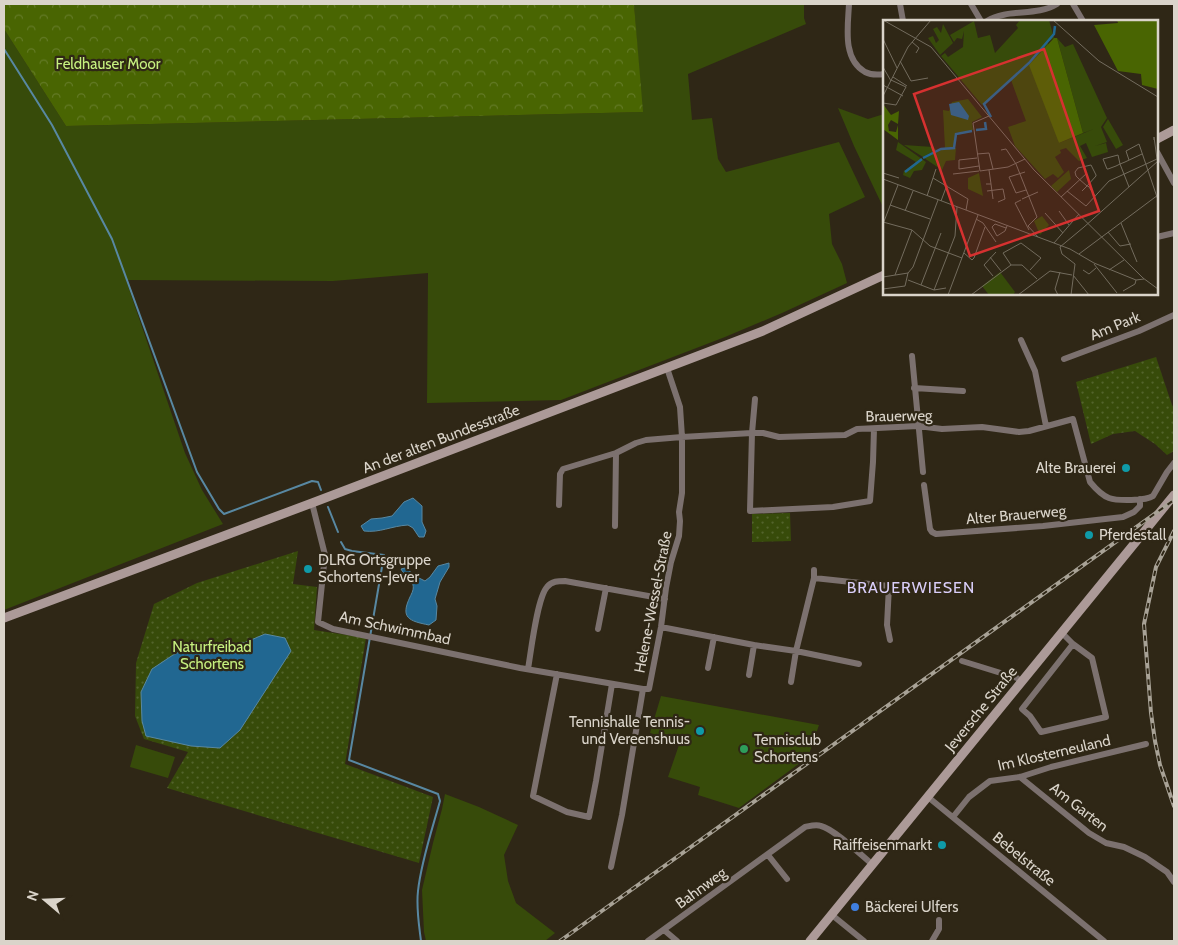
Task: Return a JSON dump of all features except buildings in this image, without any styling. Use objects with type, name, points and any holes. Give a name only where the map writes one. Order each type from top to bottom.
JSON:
[{"type":"street","points":[[849,4],[849,45],[852,57],[859,68],[868,73],[883,74]]},
{"type":"street","points":[[900,4],[903,20]]},
{"type":"street","points":[[971,4],[979,20]]},
{"type":"street","points":[[989,20],[1006,14],[1041,10],[1057,4]]},
{"type":"street","points":[[1073,4],[1082,20]]},
{"type":"street","points":[[1158,138],[1174,130]]},
{"type":"street","points":[[1158,154],[1174,183]]},
{"type":"street","points":[[1158,237],[1174,233]]},
{"type":"street","name":"An der alten Bundesstraße","points":[[4,618],[763,331],[883,275]]},
{"type":"street","name":"Am Park","points":[[1064,360],[1139,331],[1174,315]]},
{"type":"street","points":[[1021,340],[1035,371],[1046,426]]},
{"type":"street","points":[[912,356],[923,472]]},
{"type":"street","name":"Helene-Wessel-Straße","points":[[528,669],[649,689],[671,562],[679,536],[679,512],[682,493],[680,407],[667,368]]},
{"type":"street","points":[[914,388],[963,391]]},
{"type":"street","points":[[756,399],[752,433],[750,511],[833,507],[870,501],[874,429]]},
{"type":"street","name":"Brauerweg","points":[[559,505],[560,474],[563,469],[616,453],[646,440],[752,433],[763,433],[779,438],[845,435],[857,429],[918,426],[942,429],[982,427],[1019,432],[1073,419],[1090,482],[1095,489],[1111,499],[1140,499]]},
{"type":"street","points":[[615,526],[616,453]]},
{"type":"street","points":[[1140,499],[1148,499],[1153,496],[1174,463]]},
{"type":"street","name":"Alter Brauerweg","points":[[924,485],[930,530],[936,534],[1043,526],[1124,517],[1134,512],[1140,506],[1140,499]]},
{"type":"street","name":"Jeversche Straße","points":[[810,941],[1174,495]]},
{"type":"street","name":"Am Schwimmbad","points":[[312,503],[325,555],[318,622],[333,629],[528,669]]},
{"type":"street","points":[[792,682],[796,651],[814,578],[814,570]]},
{"type":"street","points":[[814,578],[889,586],[887,625],[890,640]]},
{"type":"street","points":[[528,669],[537,611],[542,595],[546,588],[556,581],[665,599]]},
{"type":"street","points":[[598,629],[606,588]]},
{"type":"street","points":[[661,627],[859,664]]},
{"type":"street","points":[[1062,633],[1092,658],[1106,717],[1041,732],[1030,716],[1022,709],[1073,644]]},
{"type":"street","points":[[708,668],[714,637]]},
{"type":"street","points":[[749,675],[754,645]]},
{"type":"street","points":[[962,661],[1017,678],[1021,682]]},
{"type":"street","points":[[557,674],[532,796],[568,812],[589,817],[612,684]]},
{"type":"street","points":[[611,867],[622,815],[643,689]]},
{"type":"street","name":"Im Klosterneuland","points":[[953,817],[968,797],[990,781],[1020,777],[1051,767],[1146,744]]},
{"type":"street","name":"Am Garten","points":[[1020,777],[1089,833],[1106,843],[1124,847],[1145,857],[1166,872],[1174,882]]},
{"type":"street","name":"Bebelstraße","points":[[928,797],[1104,941]]},
{"type":"street","name":"Bahnweg","points":[[648,941],[805,827],[821,826],[832,832],[873,865]]},
{"type":"street","points":[[768,855],[787,879]]},
{"type":"street","points":[[832,915],[864,941]]},
{"type":"street","points":[[932,941],[939,930],[939,920]]},
{"type":"street","points":[[664,930],[677,941]]},
{"type":"green space","name":"Feldhauser Moor","points":[[4,4],[634,4],[643,112],[66,126],[4,29]]},
{"type":"green space","points":[[634,4],[804,4],[806,24],[688,74],[692,120],[712,118],[718,159],[726,172],[839,142],[865,197],[829,214],[832,244],[842,264],[847,283],[725,337],[561,400],[427,403],[428,273],[333,281],[126,280],[185,453],[202,490],[223,524],[4,610],[4,29],[66,126],[642,112]]},
{"type":"green space","points":[[838,108],[868,119],[883,114],[883,207]]},
{"type":"green space","points":[[1156,357],[1174,408],[1174,451],[1167,455],[1155,444],[1135,431],[1113,434],[1091,444],[1076,382]]},
{"type":"green space","points":[[790,513],[791,541],[752,542],[752,514]]},
{"type":"green space","name":"Naturfreibad Schortens","points":[[298,551],[293,584],[317,587],[314,630],[366,638],[345,764],[433,797],[419,863],[167,788],[188,752],[144,739],[135,716],[136,663],[154,604],[197,583]]},
{"type":"green space","name":"Tennisclub Schortens","points":[[661,696],[819,725],[808,757],[739,808],[698,795],[700,787],[668,777],[680,742],[650,733]]},
{"type":"green space","points":[[136,745],[175,757],[168,778],[130,767]]},
{"type":"green space","points":[[445,794],[518,825],[504,855],[508,881],[516,903],[555,933],[545,941],[426,941],[422,890]]},
{"type":"water","points":[[413,498],[422,506],[422,522],[426,531],[424,537],[419,537],[413,528],[408,525],[364,531],[361,526],[371,519],[392,516],[404,502]]},
{"type":"water","points":[[449,563],[449,567],[440,582],[435,599],[437,606],[436,620],[429,625],[412,620],[406,614],[406,610],[413,591],[413,585],[401,569],[405,568],[425,581],[438,566]]},
{"type":"water","points":[[265,634],[285,638],[291,651],[240,730],[220,748],[191,746],[146,736],[142,721],[141,692],[152,669],[173,655],[190,647],[244,643]]},
{"type":"waterway","points":[[4,49],[52,125],[112,239],[197,472],[219,509],[224,514],[312,481],[318,482],[321,490]]},
{"type":"waterway","points":[[328,507],[338,532]]},
{"type":"waterway","points":[[341,542],[345,549],[384,555],[349,760],[438,794],[440,801],[419,880],[417,904],[421,941]]},
{"type":"railway","points":[[560,941],[1174,500]]},
{"type":"railway","points":[[1174,531],[1156,567],[1144,624],[1155,741],[1160,765],[1174,806]]},
{"type":"place","name":"Alte Brauerei","points":[[1126,468]]},
{"type":"place","name":"Pferdestall","points":[[1089,535]]},
{"type":"place","name":"DLRG Ortsgruppe Schortens-Jever","points":[[308,569]]},
{"type":"place","name":"Tennishalle Tennis- und Vereenshuus","points":[[700,731]]},
{"type":"place","name":"Tennisclub Schortens","points":[[744,749]]},
{"type":"place","name":"Raiffeisenmarkt","points":[[942,845]]},
{"type":"place","name":"Bäckerei Ulfers","points":[[855,907]]},
{"type":"district","name":"BRAUERWIESEN","points":[[911,587]]}]
